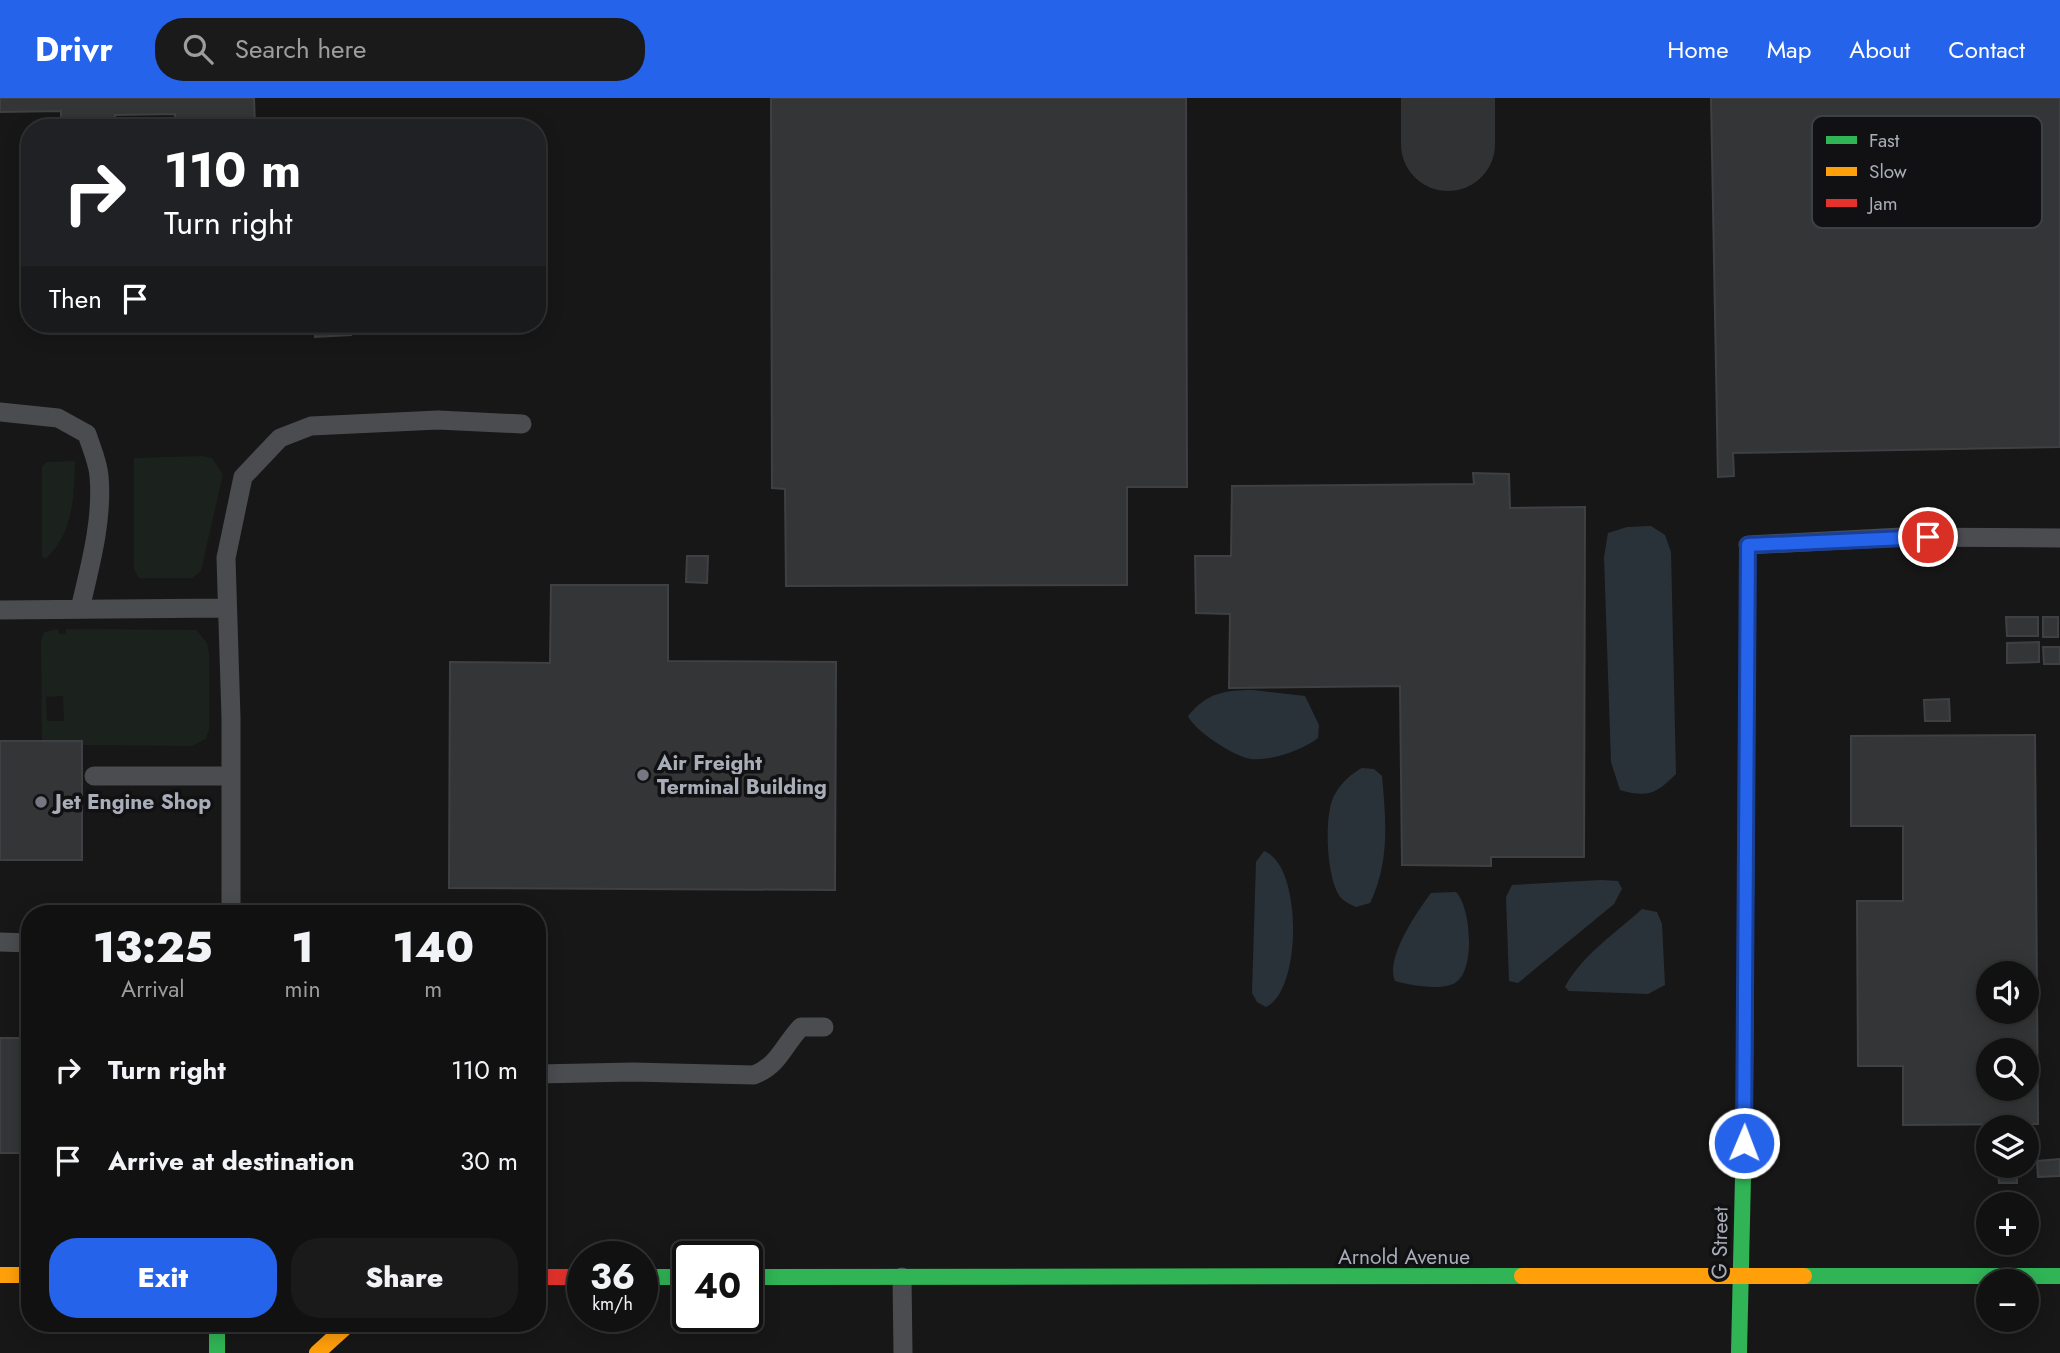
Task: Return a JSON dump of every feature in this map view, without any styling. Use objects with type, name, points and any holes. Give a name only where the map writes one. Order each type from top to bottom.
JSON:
[{"type":"street","name":"G Street","points":[[1739,1353],[1745,1089],[1748,545]]},
{"type":"street","points":[[0,1275],[21,1275]]},
{"type":"street","name":"Arnold Avenue","points":[[763,1277],[2060,1276]]},
{"type":"street","points":[[546,1277],[567,1277]]},
{"type":"street","points":[[217,1332],[217,1353]]},
{"type":"street","points":[[317,1353],[340,1332]]},
{"type":"lane","points":[[0,412],[58,418],[87,434],[99,474],[99,494],[95,545],[80,609]]},
{"type":"lane","points":[[231,905],[226,558],[243,477],[280,438],[311,426],[438,420],[522,424]]},
{"type":"lane","points":[[1748,545],[1902,537],[2060,538]]},
{"type":"lane","points":[[0,610],[226,608]]},
{"type":"lane","points":[[94,776],[230,776]]},
{"type":"lane","points":[[0,942],[21,943]]},
{"type":"lane","points":[[546,1074],[633,1072],[754,1075],[771,1068],[786,1043],[801,1027],[824,1027]]},
{"type":"lane","points":[[902,1277],[903,1353]]},
{"type":"shaded area","points":[[134,458],[212,458],[223,474],[201,571],[192,578],[139,578],[134,569]]},
{"type":"shaded area","points":[[75,461],[73,500],[67,526],[55,549],[45,559],[42,556],[42,466],[47,462]]},
{"type":"shaded area","points":[[1651,526],[1665,535],[1671,552],[1676,774],[1657,790],[1638,794],[1620,790],[1611,762],[1604,557],[1608,533],[1627,527]]},
{"type":"shaded area","points":[[58,629],[59,634],[66,634],[66,629],[196,630],[207,643],[209,654],[209,729],[206,739],[192,746],[82,745],[81,741],[42,741],[41,640],[44,632]],"holes":[[[63,696],[64,721],[47,721],[46,697]]]},
{"type":"shaded area","points":[[1253,690],[1305,696],[1319,725],[1318,738],[1286,754],[1251,759],[1215,742],[1198,729],[1188,716],[1202,702],[1217,694]]},
{"type":"shaded area","points":[[1362,768],[1374,769],[1382,776],[1385,841],[1381,872],[1370,903],[1356,907],[1343,900],[1332,879],[1328,831],[1331,803],[1335,794],[1347,779]]},
{"type":"shaded area","points":[[1264,851],[1277,861],[1286,879],[1293,928],[1286,978],[1278,996],[1266,1007],[1257,1002],[1252,993],[1256,862]]},
{"type":"shaded area","points":[[1618,881],[1622,889],[1614,904],[1518,983],[1509,981],[1506,897],[1512,885]]},
{"type":"shaded area","points":[[1456,892],[1468,924],[1468,953],[1462,976],[1455,983],[1442,987],[1416,986],[1395,981],[1394,960],[1398,948],[1425,901],[1431,893]]},
{"type":"shaded area","points":[[1642,909],[1657,912],[1662,924],[1665,985],[1648,994],[1569,991],[1565,987],[1572,975],[1600,945]]},
{"type":"building","points":[[0,98],[254,98],[255,119],[175,119],[175,114],[115,115],[115,119],[61,119],[61,111],[0,112]]},
{"type":"building","points":[[771,98],[1186,98],[1187,487],[1127,487],[1127,585],[786,586],[785,489],[772,488]]},
{"type":"building","points":[[1711,98],[2060,98],[2060,447],[1733,453],[1734,476],[1718,477]]},
{"type":"building","points":[[315,333],[351,335],[315,337]]},
{"type":"building","points":[[1473,473],[1509,474],[1510,508],[1585,507],[1584,857],[1491,857],[1491,866],[1402,865],[1400,686],[1229,688],[1230,614],[1196,613],[1195,556],[1231,556],[1232,486],[1474,484]]},
{"type":"building","points":[[687,556],[708,556],[707,583],[686,582]]},
{"type":"building","name":"Air Freight Terminal Building","points":[[551,585],[668,585],[668,661],[836,662],[835,890],[449,888],[450,662],[550,663]]},
{"type":"building","points":[[2006,617],[2038,617],[2038,636],[2007,636]]},
{"type":"building","points":[[2043,617],[2058,617],[2058,637],[2043,637]]},
{"type":"building","points":[[2039,642],[2039,662],[2007,663],[2007,643]]},
{"type":"building","points":[[2043,647],[2060,647],[2060,664],[2044,664]]},
{"type":"building","points":[[1949,699],[1950,721],[1925,721],[1924,700]]},
{"type":"building","points":[[2035,735],[2037,961],[1976,961],[1976,1024],[2037,1024],[2037,1038],[1976,1038],[1976,1101],[2038,1101],[2038,1115],[1976,1115],[1976,1124],[1903,1125],[1903,1066],[1858,1066],[1857,901],[1903,901],[1903,826],[1851,826],[1851,736]]},
{"type":"building","name":"Jet Engine Shop","points":[[0,741],[82,741],[82,860],[0,860]]},
{"type":"building","points":[[0,1038],[21,1038],[21,1153],[0,1153]]},
{"type":"building","points":[[2060,1159],[2060,1176],[2039,1177],[2039,1161]]},
{"type":"building","points":[[1999,1178],[2017,1178],[2017,1183],[1999,1183]]},
{"type":"taxiway","points":[[1448,98],[1448,144]]},
{"type":"traffic: fast","points":[[1739,1353],[1745,1089],[1748,545]]},
{"type":"traffic: fast","points":[[763,1277],[1522,1276]]},
{"type":"traffic: fast","points":[[1804,1276],[2060,1276]]},
{"type":"traffic: fast","points":[[658,1277],[672,1277]]},
{"type":"traffic: fast","points":[[217,1332],[217,1353]]},
{"type":"traffic: slow","points":[[0,1275],[21,1275]]},
{"type":"traffic: slow","points":[[1522,1276],[1804,1276]]},
{"type":"traffic: slow","points":[[317,1353],[340,1332]]},
{"type":"traffic: jam","points":[[546,1277],[567,1277]]},
{"type":"place","name":"Air Freight Terminal Building","points":[[643,775]]},
{"type":"place","name":"Jet Engine Shop","points":[[41,802]]},
{"type":"route","points":[[1744,1143],[1748,545],[1928,537]]}]
